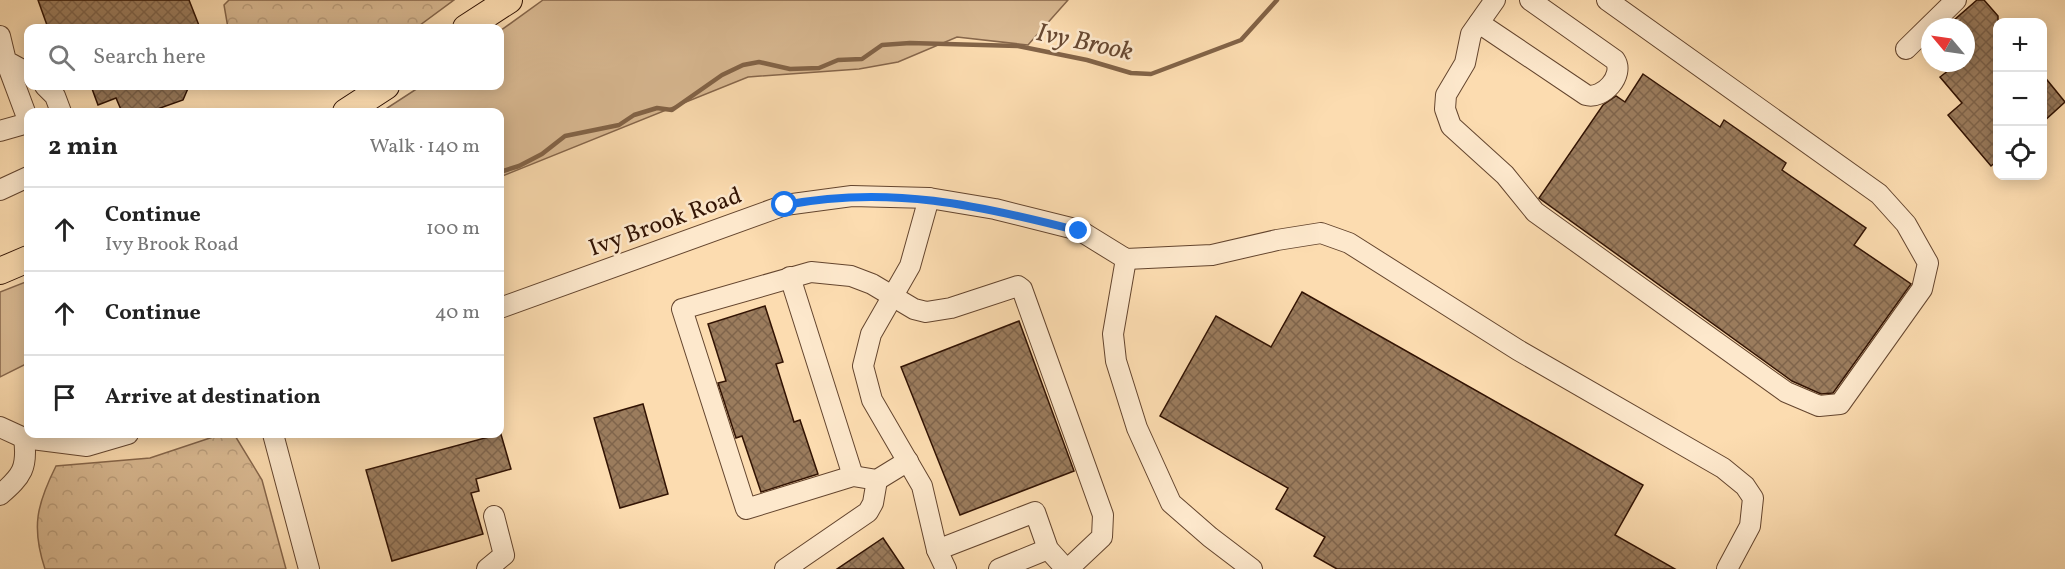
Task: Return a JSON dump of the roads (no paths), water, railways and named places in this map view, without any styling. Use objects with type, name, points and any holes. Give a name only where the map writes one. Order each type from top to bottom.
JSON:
[{"type":"main road","points":[[472,24],[509,0]]},
{"type":"main road","points":[[352,108],[380,90]]},
{"type":"main road","points":[[0,271],[24,261]]},
{"type":"street","points":[[1495,0],[1471,34],[1465,63],[1446,94],[1445,109],[1451,126],[1505,175],[1535,213],[1786,392],[1819,406],[1840,404],[1922,289],[1928,263],[1911,234],[1879,195],[1607,0]]},
{"type":"street","points":[[1479,23],[1586,95],[1592,97],[1604,92],[1617,73],[1615,60],[1530,0]]},
{"type":"street","points":[[1906,49],[1956,0]]},
{"type":"street","points":[[0,36],[6,61],[24,110]]},
{"type":"street","points":[[6,61],[24,71]]},
{"type":"street","points":[[49,90],[55,96],[60,108]]},
{"type":"street","points":[[0,131],[24,122]]},
{"type":"street","points":[[0,190],[24,179]]},
{"type":"street","name":"Ivy Brook Road","points":[[504,307],[785,205],[852,195],[928,198],[995,209],[1079,231],[1126,259]]},
{"type":"street","points":[[928,198],[910,266],[871,334],[863,366],[872,399],[922,486],[937,550],[945,569]]},
{"type":"street","points":[[1252,569],[1171,503],[1137,428],[1116,361],[1113,334],[1126,259],[1212,255],[1277,240],[1321,233],[1349,243],[1518,350],[1723,468],[1753,498],[1750,526],[1727,569]]},
{"type":"street","points":[[908,461],[876,480],[853,477],[750,510],[742,506],[682,309],[811,272],[830,273],[872,284],[914,309],[926,312],[959,306],[1012,286],[1022,289],[1103,515],[1102,537],[1067,569],[1048,549],[1035,512],[937,550]]},
{"type":"street","points":[[790,277],[853,477]]},
{"type":"street","points":[[0,427],[24,438],[87,446],[114,438]]},
{"type":"street","points":[[0,477],[24,438]]},
{"type":"street","points":[[0,495],[15,482],[27,459],[24,438]]},
{"type":"street","points":[[274,438],[309,569]]},
{"type":"street","points":[[785,569],[868,512],[873,503],[876,480]]},
{"type":"street","points":[[487,569],[504,555],[494,516]]},
{"type":"street","points":[[999,569],[1048,549]]},
{"type":"waterway","name":"Ivy Brook","points":[[504,171],[542,154],[565,136],[619,125],[634,115],[657,108],[672,110],[722,75],[743,65],[759,62],[790,69],[819,68],[838,60],[862,59],[882,45],[910,43],[1018,46],[1087,60],[1131,73],[1151,74],[1241,40],[1277,0]]}]
